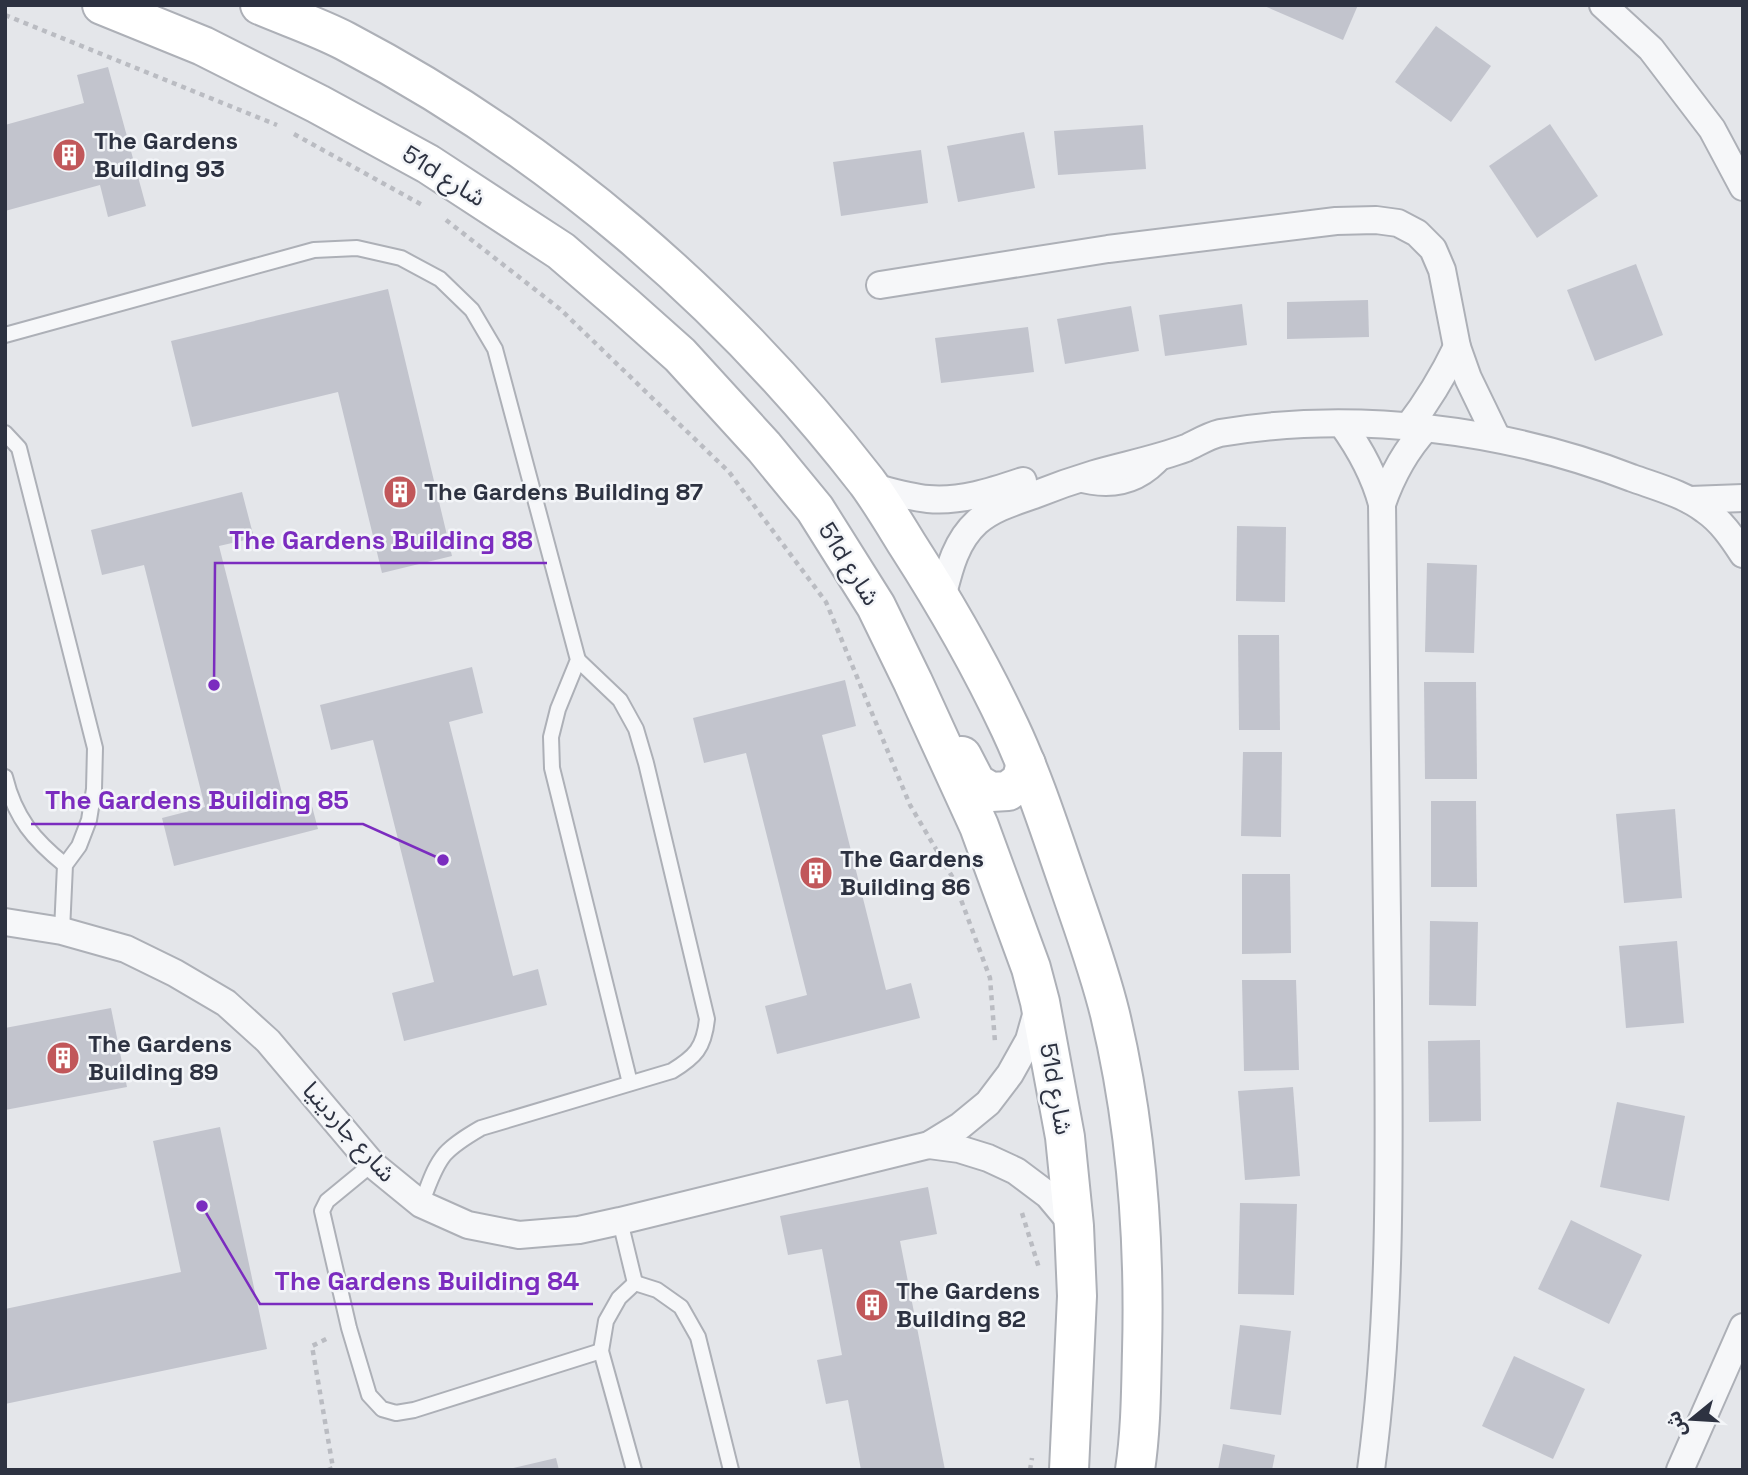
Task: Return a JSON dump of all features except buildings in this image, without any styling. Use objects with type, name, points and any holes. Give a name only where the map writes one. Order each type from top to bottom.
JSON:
[{"type":"street","name":"51d شارع","points":[[102,5],[203,46],[318,104],[428,164],[561,251],[680,355],[764,447],[815,509],[876,606],[979,826],[1031,968],[1040,1002],[1065,1138],[1074,1226],[1077,1296],[1069,1470]]},
{"type":"street","points":[[260,5],[341,38],[442,95],[555,173],[643,244],[727,321],[801,402],[870,486],[942,598],[995,696],[1026,764],[1096,964],[1110,1014],[1132,1129],[1144,1293],[1139,1444],[1135,1470]]},
{"type":"street","points":[[1603,5],[1651,49],[1712,129],[1743,187]]},
{"type":"street","points":[[880,285],[1108,249],[1336,221],[1376,220],[1398,223],[1418,233],[1433,249],[1442,270],[1457,346],[1468,377],[1497,438]]},
{"type":"street","points":[[1382,504],[1399,463],[1411,445],[1427,402],[1444,375],[1457,346]]},
{"type":"street","points":[[942,598],[949,567],[960,543],[977,523],[999,508],[1070,482],[1185,448],[1216,434],[1279,427],[1342,424],[1417,427],[1497,438],[1595,463],[1689,500],[1707,511],[1721,524],[1743,554]]},
{"type":"street","points":[[1342,424],[1367,462],[1382,504],[1388,1281],[1380,1406],[1371,1470]]},
{"type":"street","points":[[870,486],[926,499],[954,499],[1000,489],[1116,449],[1181,432],[1202,431],[1216,434]]},
{"type":"street","points":[[1689,500],[1743,498]]},
{"type":"street","points":[[913,682],[940,712],[976,783],[991,793],[1008,791],[1021,781],[1026,764]]},
{"type":"street","name":"شارع جاردينيا","points":[[5,922],[62,931],[126,949],[175,972],[226,1003],[268,1041],[372,1164],[421,1204],[468,1225],[519,1235],[579,1230],[620,1221],[929,1145],[960,1126],[988,1103],[1010,1074],[1029,1040],[1040,1002]]},
{"type":"street","name":"شارع جاردينيا","points":[[929,1145],[959,1149],[1016,1171],[1048,1195],[1074,1226]]},
{"type":"street","points":[[1680,1470],[1743,1327]]},
{"type":"lane","points":[[5,335],[314,250],[358,248],[401,258],[440,279],[472,310],[495,349],[578,660],[620,700],[636,729],[707,1020],[699,1049],[688,1061],[671,1071],[481,1128],[461,1140],[445,1154],[421,1204]]},
{"type":"lane","points":[[5,433],[19,448],[95,748],[94,789],[89,820],[79,846],[65,865],[62,931]]},
{"type":"lane","points":[[578,660],[558,709],[551,737],[552,768],[630,1083]]},
{"type":"lane","points":[[5,777],[9,795],[28,830],[65,865]]},
{"type":"lane","points":[[372,1164],[327,1201],[322,1212],[349,1328],[369,1395],[382,1409],[397,1413],[414,1410],[601,1351]]},
{"type":"lane","points":[[620,1221],[635,1283]]},
{"type":"lane","points":[[634,1470],[601,1351],[606,1321],[619,1298],[635,1283]]},
{"type":"lane","points":[[635,1283],[657,1290],[681,1307],[698,1338],[731,1470]]},
{"type":"path","points":[[5,15],[282,127]]},
{"type":"path","points":[[294,134],[424,206]]},
{"type":"path","points":[[436,213],[560,309],[729,472],[826,601],[910,805],[953,877],[990,978],[996,1050],[1010,1074]]},
{"type":"path","points":[[1016,1171],[1014,1187],[1041,1274]]},
{"type":"path","points":[[328,1470],[333,1468],[312,1346],[349,1328]]},
{"type":"path","points":[[1030,1470],[1032,1456]]},
{"type":"place","name":"The Gardens Building 93","points":[[69,155]]},
{"type":"place","name":"The Gardens Building 87","points":[[400,492]]},
{"type":"place","name":"The Gardens Building 88","points":[[214,685]]},
{"type":"place","name":"The Gardens Building 85","points":[[443,860]]},
{"type":"place","name":"The Gardens Building 86","points":[[816,873]]},
{"type":"place","name":"The Gardens Building 89","points":[[63,1058]]},
{"type":"place","name":"The Gardens Building 84","points":[[202,1206]]},
{"type":"place","name":"The Gardens Building 82","points":[[872,1305]]}]
